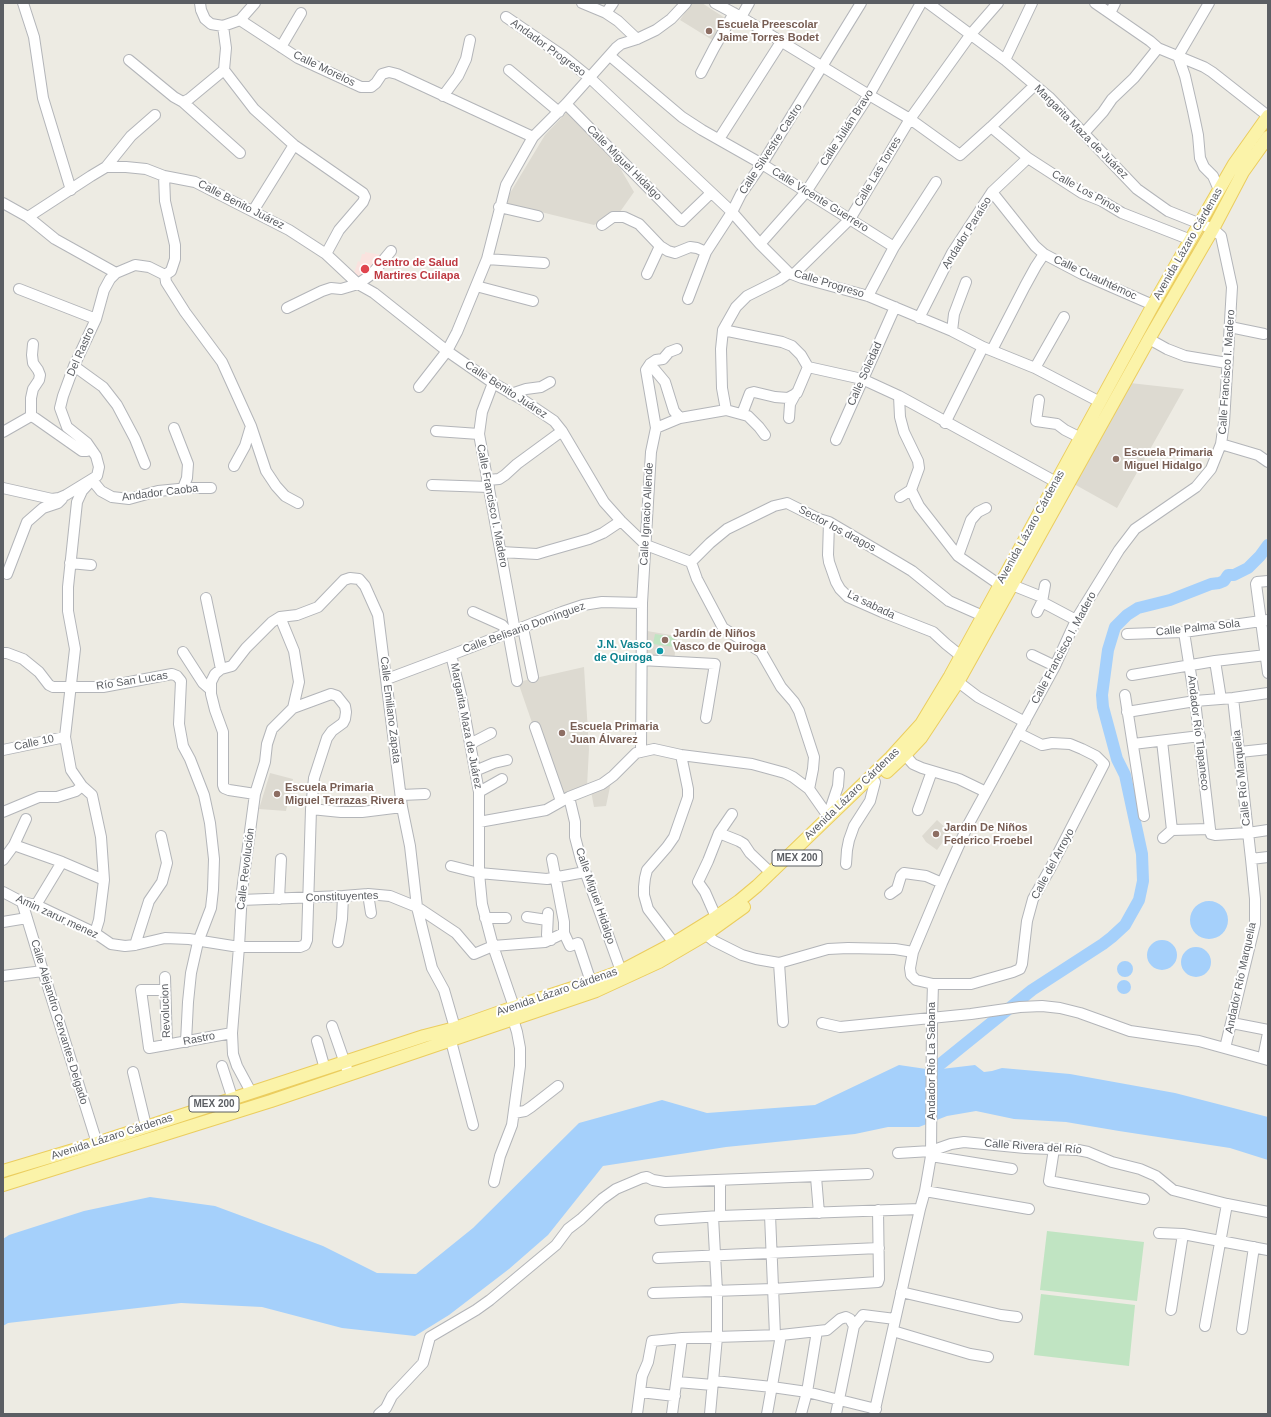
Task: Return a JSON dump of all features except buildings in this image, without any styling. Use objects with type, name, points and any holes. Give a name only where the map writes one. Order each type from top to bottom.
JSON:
[{"type":"main road","name":"Avenida Lázaro Cárdenas","points":[[966,657],[983,616],[1006,585],[1056,482],[1153,305],[1234,164],[1259,148],[1268,116]]},
{"type":"main road","name":"Avenida Lázaro Cárdenas","points":[[3,1184],[237,1112],[596,991],[659,962],[753,899],[905,755],[921,738],[1006,585],[1213,229],[1243,172],[1268,137]]},
{"type":"main road","name":"Avenida Lázaro Cárdenas","points":[[3,1171],[345,1063],[424,1036],[455,1028],[591,982],[620,970],[674,943],[702,932],[716,917],[739,901],[771,873],[828,816],[891,757],[922,724],[954,679]]},
{"type":"main road","points":[[183,1114],[187,1127]]},
{"type":"street","points":[[23,3],[34,37],[43,98],[71,190]]},
{"type":"street","points":[[200,3],[205,19],[211,24],[223,26],[240,20],[255,3]]},
{"type":"street","points":[[582,3],[606,13],[618,21],[636,39]]},
{"type":"street","points":[[606,13],[613,3]]},
{"type":"street","points":[[419,387],[457,332],[487,259],[506,185],[533,137],[621,44],[656,30],[671,19],[686,3]]},
{"type":"street","points":[[715,3],[738,15],[910,119],[960,155],[1035,85]]},
{"type":"street","points":[[701,72],[714,48],[738,15],[749,3]]},
{"type":"street","name":"Calle Silvestre Castro","points":[[688,299],[706,252],[861,3]]},
{"type":"street","name":"Calle Julián Bravo","points":[[760,244],[806,192],[869,95],[921,3]]},
{"type":"street","name":"Margarita Maza de Juárez","points":[[928,3],[1005,60],[1049,97],[1137,189],[1168,211],[1213,229]]},
{"type":"street","points":[[910,119],[971,34],[998,3]]},
{"type":"street","points":[[1005,60],[1032,3]]},
{"type":"street","points":[[1095,3],[1158,48],[1204,67],[1212,72],[1268,116]]},
{"type":"street","points":[[1110,13],[1115,3]]},
{"type":"street","points":[[1209,3],[1178,56],[1185,76],[1193,111],[1198,135],[1200,158],[1204,167],[1213,176],[1219,190]]},
{"type":"street","points":[[281,47],[301,13]]},
{"type":"street","name":"Andador Progreso","points":[[506,18],[563,56],[590,78]]},
{"type":"street","name":"Calle Morelos","points":[[240,20],[298,58],[361,87],[371,87],[376,83],[382,74],[389,72],[397,74],[533,137]]},
{"type":"street","points":[[223,26],[226,48],[224,70],[254,109],[294,145],[363,193],[365,197],[363,202],[339,230],[326,254]]},
{"type":"street","points":[[443,96],[458,76],[466,59],[470,40]]},
{"type":"street","points":[[719,139],[781,42]]},
{"type":"street","points":[[1084,133],[1103,112],[1112,99],[1134,78],[1158,48]]},
{"type":"street","name":"Calle Vicente Guerrero","points":[[610,56],[682,117],[762,164],[894,247]]},
{"type":"street","points":[[129,60],[174,97],[183,102],[240,153]]},
{"type":"street","points":[[183,102],[189,99],[224,70]]},
{"type":"street","name":"Calle Miguel Hidalgo","points":[[509,70],[562,108],[682,221],[711,193]]},
{"type":"street","name":"Calle Progreso","points":[[590,78],[732,212],[760,244],[791,273],[868,296],[895,307],[1035,368],[1100,402]]},
{"type":"street","points":[[28,217],[90,176],[106,168],[131,136],[155,115]]},
{"type":"street","name":"Calle Las Torres","points":[[723,330],[736,307],[747,296],[791,273],[850,219],[910,119]]},
{"type":"street","name":"Calle Los Pinos","points":[[991,127],[1028,158],[1082,193],[1102,201],[1122,213],[1191,240]]},
{"type":"street","points":[[253,210],[294,145]]},
{"type":"street","name":"Andador Paraíso","points":[[919,318],[952,254],[992,192],[1028,158]]},
{"type":"street","name":"Calle Benito Juárez","points":[[106,168],[126,167],[146,169],[164,176],[195,182],[253,210],[289,230],[326,254],[358,284],[374,294],[446,350],[493,383],[523,400],[554,421],[562,431],[604,502],[621,521],[646,545],[691,562]]},
{"type":"street","points":[[164,176],[165,201],[175,245],[175,259],[171,271],[165,275]]},
{"type":"street","points":[[868,296],[894,247],[936,182]]},
{"type":"street","name":"Calle Cuauhtémoc","points":[[992,192],[1035,246],[1044,254],[1082,274],[1153,305]]},
{"type":"street","points":[[3,203],[28,217],[55,239],[116,272],[135,266],[149,266],[165,275]]},
{"type":"street","points":[[500,208],[538,216]]},
{"type":"street","points":[[602,225],[613,217],[624,216],[639,224],[660,246],[668,251],[676,252],[690,247],[706,252]]},
{"type":"street","name":"Calle Francisco I. Madero","points":[[933,984],[916,980],[911,975],[910,968],[912,952],[968,825],[1055,666],[1076,620],[1119,550],[1135,529],[1196,487],[1211,469],[1221,444],[1224,423],[1232,287],[1221,236],[1213,229]]},
{"type":"street","points":[[647,274],[660,246]]},
{"type":"street","points":[[287,308],[326,289],[341,289],[358,284],[372,274],[390,251]]},
{"type":"street","points":[[945,423],[1044,254]]},
{"type":"street","points":[[487,259],[544,263]]},
{"type":"street","name":"Del Rastro","points":[[92,480],[97,476],[99,467],[96,456],[87,443],[67,427],[60,408],[74,366],[96,319],[104,290],[116,272]]},
{"type":"street","points":[[165,275],[166,282],[185,312],[222,362],[251,426],[266,471],[285,496],[298,503]]},
{"type":"street","points":[[952,331],[954,314],[966,282]]},
{"type":"street","points":[[476,286],[533,301]]},
{"type":"street","points":[[19,289],[96,319]]},
{"type":"street","name":"Calle Soledad","points":[[836,440],[895,307]]},
{"type":"street","points":[[1035,368],[1064,317]]},
{"type":"street","points":[[1230,327],[1264,334]]},
{"type":"street","points":[[726,410],[722,388],[721,349],[723,330],[782,342],[792,346],[801,355],[808,367],[862,379],[899,396],[945,423],[1056,482]]},
{"type":"street","points":[[1149,339],[1167,349],[1186,356],[1227,363]]},
{"type":"street","points":[[31,416],[31,398],[33,389],[39,380],[40,374],[33,363],[33,344]]},
{"type":"street","points":[[677,348],[669,352],[663,359],[656,360],[648,367],[665,382],[674,411],[680,418]]},
{"type":"street","points":[[74,366],[103,387],[117,405],[135,439],[145,464]]},
{"type":"street","name":"Calle Ignacio Allende","points":[[641,752],[642,603],[651,452],[656,428],[648,367]]},
{"type":"street","points":[[789,418],[790,404],[808,367]]},
{"type":"street","points":[[511,394],[526,389],[541,387],[550,382]]},
{"type":"street","name":"Calle Francisco I. Madero","points":[[493,383],[482,412],[479,434],[515,630]]},
{"type":"street","points":[[742,414],[750,393],[754,392],[775,397],[788,398],[797,392]]},
{"type":"street","points":[[899,396],[900,417],[904,432],[918,461],[919,468],[911,490],[900,497]]},
{"type":"street","points":[[1039,400],[1036,421],[1057,424],[1081,438]]},
{"type":"street","points":[[656,428],[680,418],[726,410],[748,416],[765,435]]},
{"type":"street","points":[[3,432],[31,416]]},
{"type":"street","points":[[31,416],[82,451],[87,451],[90,448]]},
{"type":"street","points":[[234,466],[246,446],[251,426]]},
{"type":"street","points":[[174,428],[188,464],[187,478],[183,488]]},
{"type":"street","points":[[436,431],[479,434]]},
{"type":"street","points":[[432,485],[488,484],[505,475],[517,464],[562,431]]},
{"type":"street","points":[[1221,444],[1258,456],[1268,462]]},
{"type":"street","points":[[3,488],[52,499],[66,495],[92,480]]},
{"type":"street","points":[[92,480],[82,492],[77,502],[70,563],[68,611],[75,650],[72,688],[65,737],[71,770],[82,786],[92,795],[101,837],[104,880],[99,920],[95,933]]},
{"type":"street","name":"Andador Caoba","points":[[92,480],[100,491],[112,497],[128,499],[158,491],[183,488],[211,488]]},
{"type":"street","points":[[911,490],[919,506],[958,556],[1006,585],[1042,600],[1076,620]]},
{"type":"street","points":[[7,574],[28,522],[43,508],[58,503],[66,495]]},
{"type":"street","name":"Sector los dragos","points":[[691,562],[710,543],[738,522],[774,506],[787,503],[819,520],[829,522],[912,571],[949,600],[983,616]]},
{"type":"street","points":[[958,556],[972,520],[978,512],[986,508]]},
{"type":"street","points":[[501,552],[537,554],[589,539],[603,533],[621,521]]},
{"type":"street","name":"La sabada","points":[[829,522],[828,555],[836,582],[840,589],[855,600],[933,632],[946,644],[966,657]]},
{"type":"street","points":[[691,562],[697,579],[723,628],[761,652],[781,687],[794,702],[799,711],[814,758],[814,769],[809,789]]},
{"type":"street","points":[[70,563],[91,565]]},
{"type":"street","name":"Calle Emiliano Zapata","points":[[280,616],[297,615],[318,607],[344,580],[350,578],[362,580],[378,615],[402,807],[410,846],[417,907],[432,968],[444,990],[455,1028]]},
{"type":"street","points":[[1268,581],[1256,583],[1264,621],[1268,673]]},
{"type":"street","points":[[1037,612],[1046,585]]},
{"type":"street","points":[[206,598],[218,671]]},
{"type":"street","name":"Calle Belisario Domínguez","points":[[387,678],[583,605],[602,602],[642,603]]},
{"type":"street","points":[[472,612],[515,630],[533,677]]},
{"type":"street","points":[[255,794],[224,788],[223,732],[215,710],[211,682],[218,671],[232,666],[246,648],[280,616],[294,651],[298,674],[299,682],[293,708]]},
{"type":"street","name":"Calle Palma Sola","points":[[1127,634],[1184,632],[1264,621]]},
{"type":"street","points":[[515,630],[517,681]]},
{"type":"street","name":"Andador Río Tlapaneco","points":[[1184,632],[1200,736],[1211,831]]},
{"type":"street","points":[[183,652],[203,683],[211,690]]},
{"type":"street","points":[[3,653],[24,659],[39,672],[52,687],[72,688]]},
{"type":"street","name":"Margarita Maza de Juárez","points":[[451,655],[461,695],[479,792],[479,873],[482,904],[493,946],[514,1007]]},
{"type":"street","points":[[1032,655],[1055,666]]},
{"type":"street","points":[[1132,675],[1215,661],[1266,656]]},
{"type":"street","points":[[641,660],[715,664],[706,718]]},
{"type":"street","points":[[1215,661],[1221,699]]},
{"type":"street","name":"Río San Lucas","points":[[72,688],[103,687],[172,674],[177,676],[180,681],[179,724],[183,746],[190,759],[204,795],[210,823],[214,859],[211,908],[198,942]]},
{"type":"street","points":[[954,679],[978,697],[1024,722]]},
{"type":"street","points":[[1127,712],[1195,701],[1268,693]]},
{"type":"street","name":"Calle Revolución","points":[[251,1092],[237,1066],[233,1054],[232,1033],[241,900],[255,794],[265,762],[267,744],[272,729],[293,708],[330,694],[337,696],[343,703],[346,712],[345,719],[343,723],[332,731],[322,748],[314,778],[311,809]]},
{"type":"street","points":[[1125,694],[1144,816]]},
{"type":"street","name":"Calle Río Marquelia","points":[[1233,698],[1251,859]]},
{"type":"street","name":"Calle Miguel Hidalgo","points":[[535,727],[575,822],[575,836],[585,872],[620,970]]},
{"type":"street","points":[[470,744],[491,733]]},
{"type":"street","name":"Calle del Arroyo","points":[[933,984],[971,984],[1020,969],[1022,964],[1027,921],[1033,898],[1104,764],[1096,756],[1082,749],[1064,744],[1052,743],[1042,745],[1018,733]]},
{"type":"street","points":[[1133,744],[1200,736]]},
{"type":"street","name":"Calle 10","points":[[3,750],[65,737]]},
{"type":"street","points":[[1162,741],[1172,830]]},
{"type":"street","points":[[479,822],[546,810],[565,799],[602,784],[613,776],[636,753],[654,749],[681,755],[752,764],[785,773],[809,789],[828,816]]},
{"type":"street","points":[[1240,752],[1268,749]]},
{"type":"street","points":[[674,943],[648,909],[644,895],[644,887],[648,870],[668,847],[674,837],[688,797],[688,789],[681,755]]},
{"type":"street","points":[[905,755],[913,764],[959,779],[986,792]]},
{"type":"street","points":[[475,771],[494,763],[507,760]]},
{"type":"street","points":[[918,810],[932,771]]},
{"type":"street","points":[[828,816],[838,786],[839,773]]},
{"type":"street","points":[[479,792],[502,779]]},
{"type":"street","points":[[846,864],[849,840],[854,826],[870,801],[875,782]]},
{"type":"street","points":[[3,812],[40,797],[58,796],[76,791],[82,786]]},
{"type":"street","points":[[401,794],[425,794]]},
{"type":"street","points":[[308,898],[311,809],[362,812],[402,807]]},
{"type":"street","points":[[716,917],[698,882],[719,833],[732,814]]},
{"type":"street","points":[[3,860],[14,845],[26,819]]},
{"type":"street","points":[[1162,838],[1172,830],[1211,831],[1215,835],[1268,830]]},
{"type":"street","points":[[719,833],[744,844],[750,853],[771,873]]},
{"type":"street","points":[[135,945],[149,901],[162,882],[164,876],[166,863],[161,836]]},
{"type":"street","points":[[14,845],[62,862],[104,880]]},
{"type":"street","points":[[1251,859],[1268,857]]},
{"type":"street","points":[[279,899],[281,859]]},
{"type":"street","points":[[552,859],[564,922],[564,933],[570,946],[578,943],[591,982]]},
{"type":"street","name":"Andador Río Marquelia","points":[[1225,1048],[1255,924],[1255,899],[1251,859]]},
{"type":"street","points":[[36,906],[62,862]]},
{"type":"street","points":[[451,866],[479,873],[547,879],[585,872]]},
{"type":"street","points":[[890,894],[897,889],[901,876],[904,872],[926,876],[942,884]]},
{"type":"street","name":"Amin zarur menez","points":[[3,892],[22,902],[36,906],[95,933],[111,944],[124,946],[165,938],[239,947],[300,947],[305,945],[307,940],[308,898]]},
{"type":"street","points":[[368,894],[371,913]]},
{"type":"street","name":"Constituyentes","points":[[241,900],[368,894],[390,896],[417,907],[456,933],[472,953],[476,953],[493,946]]},
{"type":"street","points":[[338,942],[342,919],[343,896]]},
{"type":"street","name":"Calle Alejandro Cervantes Delgado","points":[[22,902],[97,1142]]},
{"type":"street","points":[[527,918],[547,916],[547,935],[551,940]]},
{"type":"street","points":[[3,922],[27,918]]},
{"type":"street","points":[[485,918],[506,918]]},
{"type":"street","points":[[702,932],[726,948],[742,955],[779,963],[828,949],[895,949],[912,952]]},
{"type":"street","points":[[493,946],[537,943],[551,940],[564,933]]},
{"type":"street","points":[[186,1042],[191,973],[198,942]]},
{"type":"street","points":[[779,963],[783,1022]]},
{"type":"street","points":[[3,976],[43,971]]},
{"type":"street","name":"Revolucion","points":[[165,977],[167,1045]]},
{"type":"street","name":"Andador Río La Sabana","points":[[875,1411],[925,1191],[931,1153],[933,984]]},
{"type":"street","points":[[165,990],[141,990],[149,1048],[167,1045]]},
{"type":"street","points":[[822,1023],[840,1027],[971,1014],[1020,1006],[1042,1006],[1060,1008],[1080,1013],[1130,1031],[1186,1039],[1266,1059],[1268,1034]]},
{"type":"street","points":[[494,1182],[500,1156],[512,1125],[520,1066],[520,1048],[513,1020]]},
{"type":"street","points":[[1232,1023],[1268,1030]]},
{"type":"street","points":[[332,1026],[349,1075]]},
{"type":"street","name":"Rastro","points":[[167,1045],[232,1033]]},
{"type":"street","points":[[317,1041],[325,1069]]},
{"type":"street","points":[[450,1041],[473,1125]]},
{"type":"street","points":[[222,1066],[237,1112]]},
{"type":"street","points":[[133,1072],[146,1126]]},
{"type":"street","points":[[514,1113],[525,1111],[558,1086]]},
{"type":"street","name":"Calle Rivera del Río","points":[[931,1153],[951,1144],[964,1142],[1088,1152],[1112,1162],[1140,1169],[1156,1176],[1173,1190],[1227,1204],[1268,1212]]},
{"type":"street","points":[[1054,1149],[1049,1181],[1144,1199]]},
{"type":"street","points":[[898,1153],[931,1153],[1012,1169]]},
{"type":"street","points":[[379,1414],[386,1408],[392,1396],[423,1363],[430,1337],[490,1300],[556,1245],[568,1229],[602,1199],[616,1189],[648,1177],[653,1180],[665,1182],[868,1174]]},
{"type":"street","points":[[816,1177],[819,1213]]},
{"type":"street","points":[[710,1414],[718,1337],[715,1255],[720,1180]]},
{"type":"street","points":[[925,1191],[1029,1209]]},
{"type":"street","points":[[1206,1326],[1227,1204]]},
{"type":"street","points":[[660,1220],[717,1216],[920,1209]]},
{"type":"street","points":[[653,1293],[773,1289],[878,1282],[878,1210]]},
{"type":"street","points":[[767,1414],[772,1387],[778,1335],[773,1289],[770,1215]]},
{"type":"street","points":[[1159,1233],[1183,1234],[1268,1250]]},
{"type":"street","points":[[1171,1310],[1183,1234]]},
{"type":"street","points":[[1242,1329],[1254,1247]]},
{"type":"street","points":[[658,1258],[878,1248]]},
{"type":"street","points":[[901,1292],[1001,1315],[1017,1316]]},
{"type":"street","points":[[836,1414],[854,1326],[863,1315],[895,1319]]},
{"type":"street","points":[[637,1414],[642,1376],[648,1362],[652,1341],[682,1338],[778,1335],[827,1330],[840,1319],[846,1318],[850,1319],[854,1326]]},
{"type":"street","points":[[801,1414],[807,1392],[817,1331]]},
{"type":"street","points":[[893,1332],[970,1354],[988,1357]]},
{"type":"street","points":[[672,1414],[682,1338]]},
{"type":"street","points":[[677,1382],[772,1387],[807,1392],[875,1411]]},
{"type":"street","points":[[640,1392],[675,1396]]},
{"type":"shaded area","name":"Escuela Preescolar Jaime Torres Bodet","points":[[691,3],[702,3],[728,20],[714,41],[680,20]]},
{"type":"shaded area","points":[[567,112],[620,168],[634,192],[617,216],[609,217],[594,225],[504,203],[545,135]]},
{"type":"shaded area","name":"Centro de Salud Martires Cuilapa","points":[[365,252],[381,255],[360,281],[354,273],[358,261],[360,262],[362,254],[365,254]]},
{"type":"shaded area","name":"Escuela Primaria Miguel Hidalgo","points":[[1130,383],[1184,389],[1117,508],[1074,484]]},
{"type":"shaded area","points":[[647,631],[677,636],[674,661],[644,656]]},
{"type":"shaded area","name":"Escuela Primaria Juan Álvarez","points":[[584,667],[589,749],[587,786],[558,798],[518,682]]},
{"type":"shaded area","name":"Escuela Primaria Miguel Terrazas Rivera","points":[[270,773],[293,779],[286,811],[259,809]]},
{"type":"shaded area","points":[[611,782],[606,806],[594,807],[591,791]]},
{"type":"shaded area","name":"Jardin De Niños Federico Froebel","points":[[937,820],[950,832],[937,850],[926,842],[922,836]]},
{"type":"green space","points":[[655,634],[675,637],[674,647],[653,644]]},
{"type":"green space","points":[[1047,1231],[1144,1242],[1137,1301],[1040,1290]]},
{"type":"green space","points":[[1041,1294],[1135,1305],[1129,1366],[1034,1355]]},
{"type":"water","points":[[1205,901],[1213,901],[1223,906],[1227,913],[1227,927],[1223,934],[1213,939],[1205,939],[1195,934],[1193,931],[1190,924],[1190,916],[1195,906],[1198,904]]},
{"type":"water","points":[[1162,940],[1168,941],[1176,949],[1176,961],[1168,969],[1162,970],[1156,969],[1148,961],[1147,955],[1148,949],[1156,941]]},
{"type":"water","points":[[1196,947],[1202,948],[1210,956],[1210,968],[1202,976],[1196,977],[1190,976],[1182,968],[1181,962],[1182,956],[1190,948]]},
{"type":"water","points":[[1122,961],[1128,961],[1133,966],[1131,975],[1128,977],[1122,977],[1117,972],[1117,966]]},
{"type":"water","points":[[1124,980],[1129,982],[1131,987],[1129,992],[1124,994],[1119,992],[1117,987],[1119,982]]},
{"type":"water","points":[[899,1065],[933,1070],[975,1065],[984,1072],[1002,1068],[1070,1074],[1175,1093],[1268,1117],[1268,1160],[1230,1148],[1066,1122],[1014,1119],[976,1111],[947,1116],[919,1127],[888,1127],[855,1134],[726,1147],[603,1166],[548,1235],[509,1269],[449,1315],[415,1336],[342,1328],[262,1307],[181,1303],[8,1323],[3,1326],[3,1239],[9,1235],[84,1211],[150,1197],[215,1206],[323,1246],[377,1273],[416,1274],[473,1228],[579,1123],[662,1100],[707,1113],[815,1105]]},
{"type":"waterway","points":[[933,1070],[1032,990],[1112,937],[1125,925],[1139,900],[1143,881],[1142,854],[1125,775],[1117,759],[1103,707],[1102,695],[1108,650],[1115,627],[1127,615],[1138,608],[1170,600],[1211,584],[1224,581],[1228,575],[1234,575],[1248,568],[1268,545]]},
{"type":"place","name":"Escuela Preescolar Jaime Torres Bodet","points":[[709,31]]},
{"type":"place","name":"Centro de Salud Martires Cuilapa","points":[[365,269]]},
{"type":"place","name":"Escuela Primaria Miguel Hidalgo","points":[[1116,459]]},
{"type":"place","name":"Jardín de Niños Vasco de Quiroga","points":[[665,640]]},
{"type":"place","name":"J.N. Vasco de Quiroga","points":[[660,651]]},
{"type":"place","name":"Escuela Primaria Juan Álvarez","points":[[562,733]]},
{"type":"place","name":"Escuela Primaria Miguel Terrazas Rivera","points":[[277,794]]},
{"type":"place","name":"Jardin De Niños Federico Froebel","points":[[936,834]]}]
